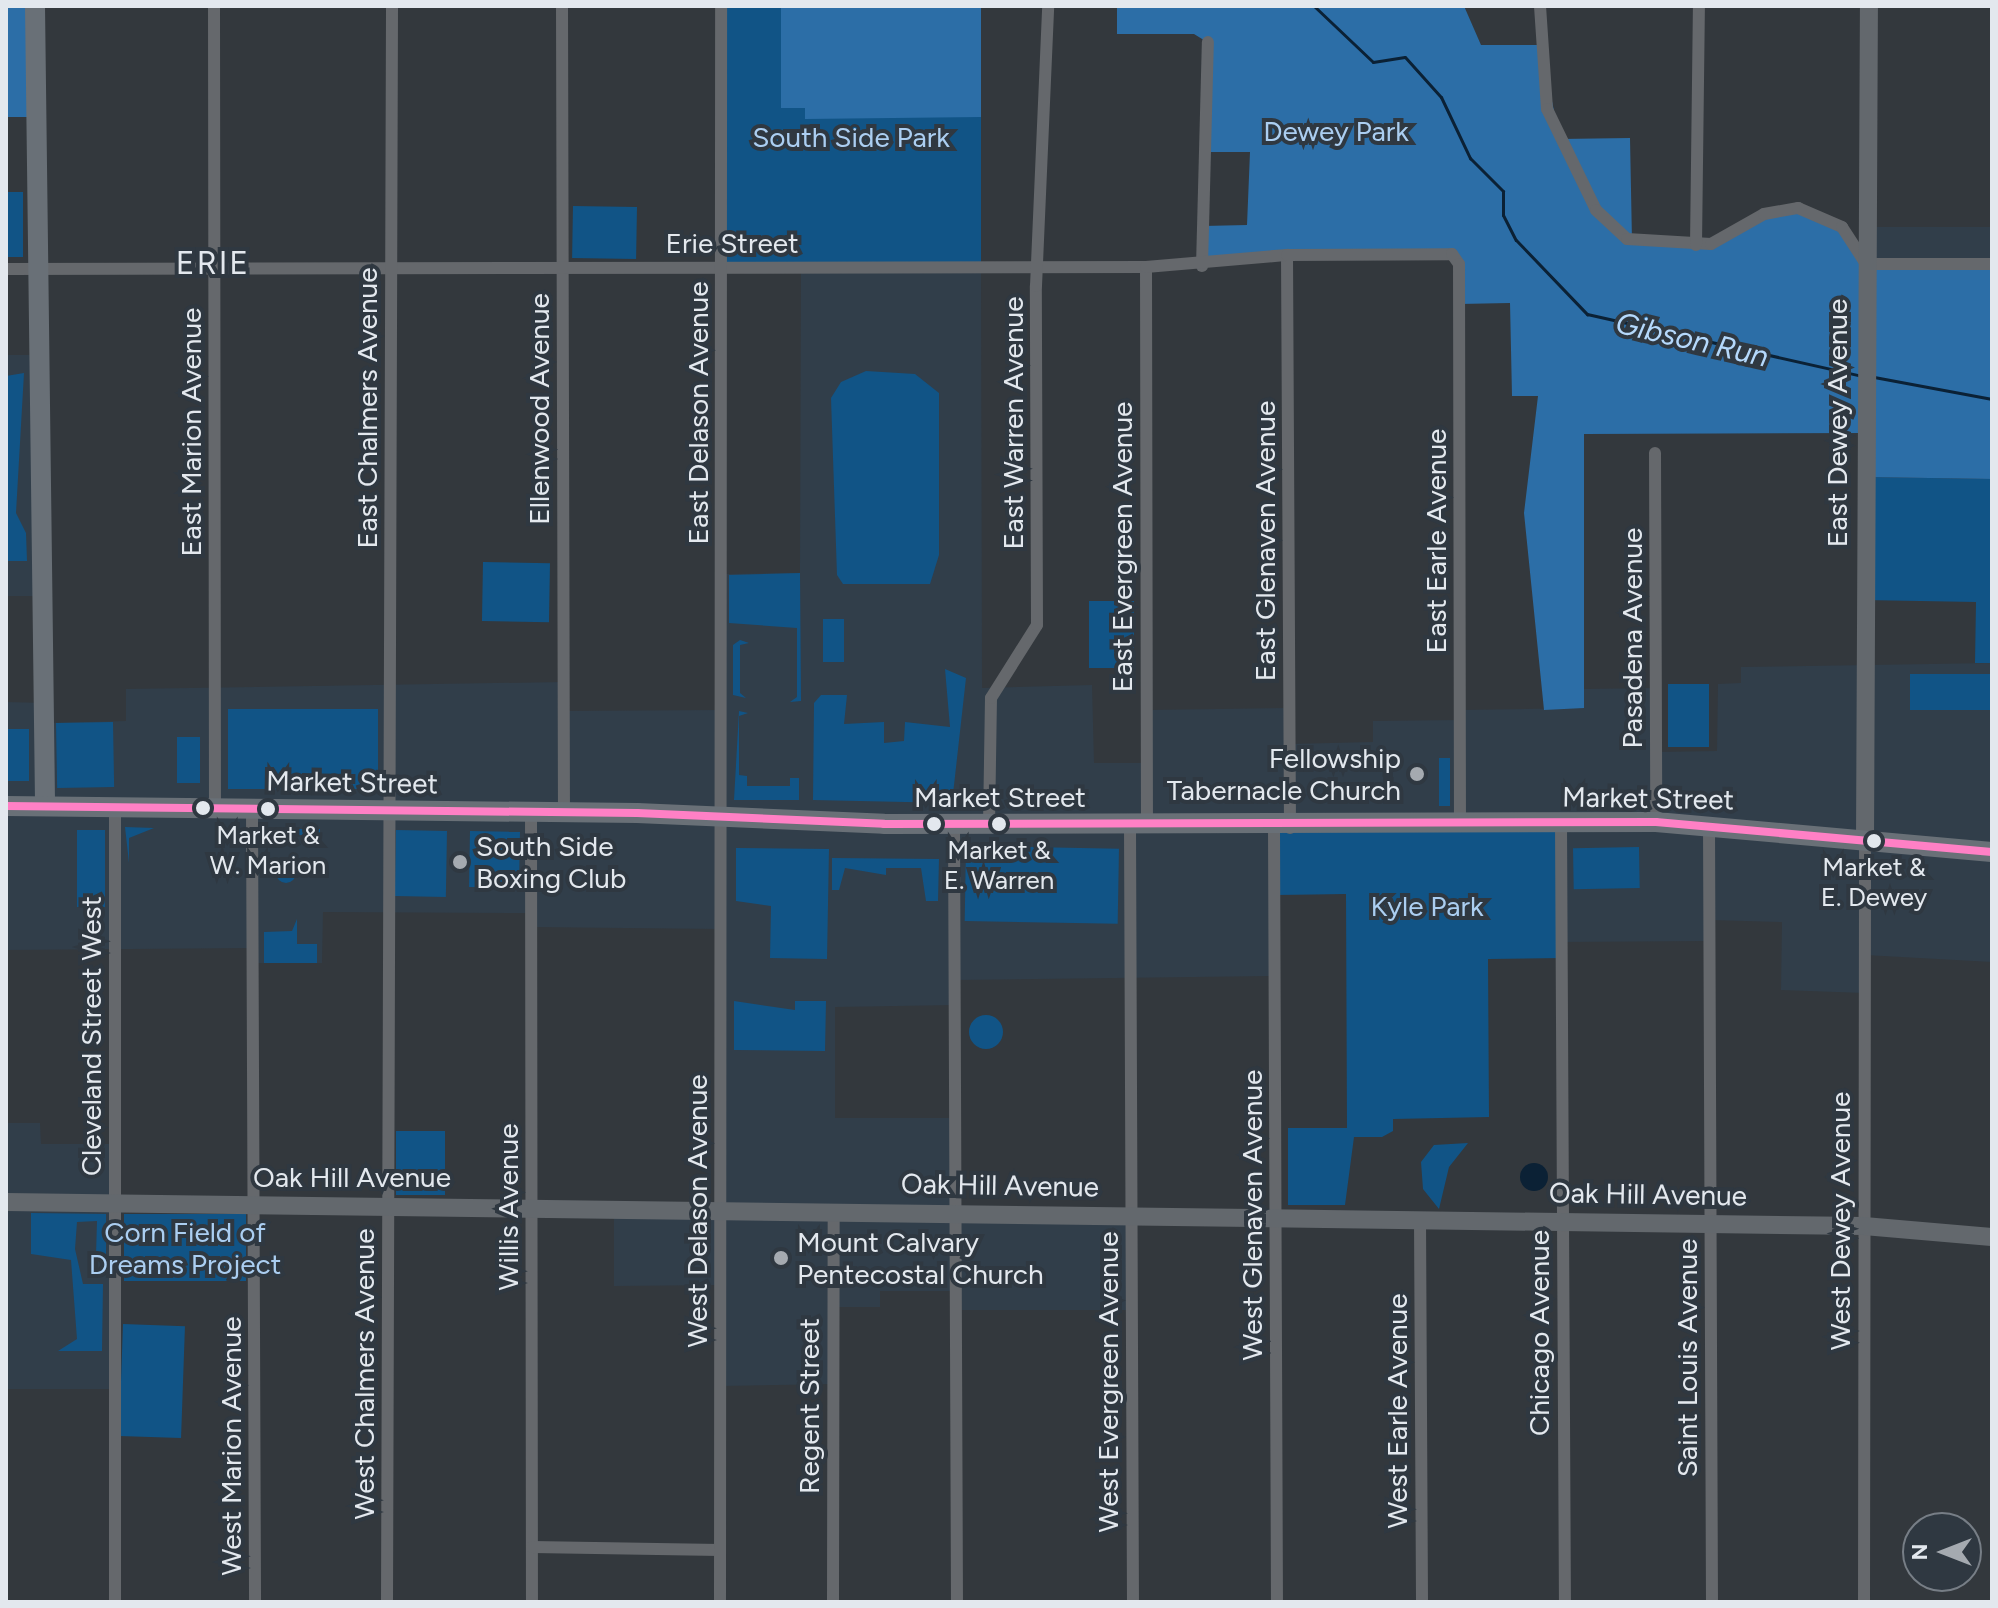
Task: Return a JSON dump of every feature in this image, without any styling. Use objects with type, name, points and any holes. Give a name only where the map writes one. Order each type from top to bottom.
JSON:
[{"type":"main road","points":[[35,6],[45,806]]},
{"type":"main road","name":"Market Street","points":[[6,806],[531,812],[954,825],[1282,828],[1656,822],[1992,852]]},
{"type":"street","name":"East Marion Avenue","points":[[214,6],[215,809]]},
{"type":"street","name":"East Chalmers Avenue","points":[[389,811],[392,6]]},
{"type":"street","name":"Ellenwood Avenue","points":[[562,6],[564,813]]},
{"type":"street","name":"East Delason Avenue","points":[[721,6],[721,819]]},
{"type":"street","name":"East Warren Avenue","points":[[989,825],[991,698],[1037,625],[1037,267],[1048,6]]},
{"type":"street","points":[[1540,6],[1541,79],[1560,139],[1614,231],[1640,243],[1696,245],[1724,240],[1764,214],[1798,208],[1842,227],[1866,264],[1992,264]]},
{"type":"street","points":[[1696,245],[1699,6]]},
{"type":"street","name":"East Dewey Avenue","points":[[1865,840],[1869,6]]},
{"type":"street","points":[[1202,266],[1208,42]]},
{"type":"street","name":"Erie Street","points":[[6,269],[1146,267],[1202,266],[1287,255],[1456,258]]},
{"type":"street","name":"East Glenaven Avenue","points":[[1282,828],[1287,255]]},
{"type":"street","name":"East Earle Avenue","points":[[1456,258],[1460,825]]},
{"type":"street","name":"East Evergreen Avenue","points":[[1138,826],[1146,267]]},
{"type":"street","name":"Pasadena Avenue","points":[[1655,453],[1656,822]]},
{"type":"street","name":"Cleveland Street West","points":[[115,807],[115,1602]]},
{"type":"street","name":"West Marion Avenue","points":[[252,809],[255,1602]]},
{"type":"street","name":"West Chalmers Avenue","points":[[387,1602],[389,811]]},
{"type":"street","name":"Willis Avenue","points":[[531,812],[532,1602]]},
{"type":"street","name":"West Delason Avenue","points":[[720,1602],[721,819]]},
{"type":"street","name":"Chicago Avenue","points":[[1561,824],[1565,1602]]},
{"type":"street","points":[[954,825],[957,1602]]},
{"type":"street","name":"Saint Louis Avenue","points":[[1709,825],[1712,1602]]},
{"type":"street","name":"West Evergreen Avenue","points":[[1133,1602],[1131,1215],[1138,826]]},
{"type":"street","name":"West Glenaven Avenue","points":[[1277,1602],[1276,1217],[1282,828]]},
{"type":"street","name":"West Dewey Avenue","points":[[1864,1602],[1865,840]]},
{"type":"street","name":"Oak Hill Avenue","points":[[6,1202],[531,1206],[1711,1223],[1864,1226],[1992,1237]]},
{"type":"street","name":"Regent Street","points":[[833,1602],[834,1211]]},
{"type":"street","name":"West Earle Avenue","points":[[1420,1219],[1422,1602]]},
{"type":"street","points":[[532,1547],[720,1550]]},
{"type":"shaded area","points":[[1866,227],[1992,227],[1992,264],[1866,264]]},
{"type":"shaded area","points":[[801,267],[981,267],[982,688],[1092,685],[1094,763],[1147,763],[1147,710],[1289,708],[1290,744],[1373,742],[1373,721],[1460,720],[1460,710],[1583,708],[1584,689],[1656,688],[1656,752],[1717,751],[1718,684],[1741,683],[1741,667],[1992,663],[1992,962],[1865,955],[1865,993],[1781,990],[1782,922],[1710,920],[1709,941],[1561,942],[1346,894],[1275,895],[1275,976],[955,980],[955,1005],[835,1007],[835,1118],[955,1118],[956,1212],[1131,1215],[1131,1310],[956,1310],[956,1291],[880,1291],[880,1307],[834,1307],[833,1384],[720,1386],[720,1285],[614,1286],[614,1207],[720,1209],[721,929],[531,927],[531,913],[323,912],[322,963],[254,963],[253,948],[6,950],[6,702],[45,703],[45,723],[126,721],[126,689],[564,682],[564,711],[721,710],[722,574],[800,573]]},
{"type":"shaded area","points":[[6,355],[40,355],[40,596],[6,596]]},
{"type":"shaded area","points":[[6,1123],[40,1123],[41,1144],[115,1144],[115,1389],[6,1389]]},
{"type":"shaded area","points":[[1534,1163],[1544,1167],[1548,1177],[1544,1187],[1534,1191],[1524,1187],[1520,1177],[1524,1167]]},
{"type":"green space","points":[[6,6],[35,6],[35,117],[6,117]]},
{"type":"green space","name":"South Side Park","points":[[721,6],[981,6],[981,267],[721,267]]},
{"type":"green space","points":[[781,6],[981,6],[981,117],[805,119],[805,108],[781,108]]},
{"type":"green space","name":"Dewey Park","points":[[1117,6],[1464,6],[1481,45],[1540,45],[1560,139],[1630,138],[1632,241],[1696,245],[1787,208],[1842,227],[1866,264],[1992,264],[1992,479],[1865,477],[1865,433],[1584,434],[1584,708],[1544,710],[1524,513],[1538,396],[1512,396],[1510,303],[1459,304],[1456,258],[1287,255],[1202,266],[1203,226],[1247,225],[1250,152],[1205,152],[1207,42],[1194,34],[1117,34]]},
{"type":"green space","points":[[6,192],[23,192],[23,257],[6,257]]},
{"type":"green space","points":[[573,206],[637,207],[636,259],[572,258]]},
{"type":"green space","points":[[866,371],[915,374],[939,393],[939,555],[930,584],[843,584],[837,575],[831,398],[841,382]]},
{"type":"green space","points":[[24,373],[16,513],[26,533],[27,561],[6,561],[6,376]]},
{"type":"green space","points":[[1865,477],[1992,479],[1992,663],[1975,663],[1976,602],[1864,600]]},
{"type":"green space","points":[[483,562],[550,563],[549,622],[482,621]]},
{"type":"green space","points":[[800,573],[801,701],[790,702],[797,697],[797,628],[729,623],[729,575]]},
{"type":"green space","points":[[1089,601],[1134,601],[1134,668],[1089,668]]},
{"type":"green space","points":[[823,619],[844,619],[844,662],[823,662]]},
{"type":"green space","points":[[740,640],[749,643],[740,645],[740,693],[746,698],[733,695],[733,645]]},
{"type":"green space","points":[[945,669],[966,678],[952,803],[813,800],[814,703],[821,695],[847,695],[844,724],[884,722],[884,743],[904,741],[905,722],[950,727]]},
{"type":"green space","points":[[1910,674],[1992,674],[1992,710],[1910,710]]},
{"type":"green space","points":[[1668,684],[1709,684],[1709,747],[1668,747]]},
{"type":"green space","points":[[228,709],[378,709],[378,789],[228,789]]},
{"type":"green space","points":[[739,711],[748,713],[739,716],[739,775],[747,776],[747,786],[790,786],[790,778],[799,778],[799,800],[734,800]]},
{"type":"green space","points":[[113,722],[114,787],[57,788],[56,723]]},
{"type":"green space","points":[[6,729],[29,729],[29,781],[6,781]]},
{"type":"green space","points":[[177,737],[200,737],[200,783],[177,783]]},
{"type":"green space","points":[[1439,758],[1450,758],[1450,806],[1439,806]]},
{"type":"green space","name":"Kyle Park","points":[[1561,824],[1562,958],[1488,959],[1489,1117],[1393,1119],[1393,1131],[1382,1137],[1354,1137],[1345,1205],[1288,1205],[1288,1128],[1347,1128],[1346,894],[1274,895],[1274,828]]},
{"type":"green space","points":[[125,827],[154,828],[129,838],[129,863]]},
{"type":"green space","points":[[263,829],[320,829],[320,835],[269,835],[263,845]]},
{"type":"green space","points":[[77,830],[105,830],[105,907],[77,907]]},
{"type":"green space","points":[[396,830],[447,831],[446,897],[395,896]]},
{"type":"green space","points":[[470,831],[520,832],[519,888],[469,887]]},
{"type":"green space","points":[[966,846],[1119,849],[1118,924],[965,921]]},
{"type":"green space","points":[[1639,847],[1640,888],[1574,889],[1573,848]]},
{"type":"green space","points":[[736,848],[829,849],[827,959],[770,958],[771,906],[736,901]]},
{"type":"green space","points":[[832,858],[939,859],[938,901],[926,901],[921,868],[886,868],[886,875],[845,868],[839,890],[832,890]]},
{"type":"green space","points":[[282,863],[290,863],[296,873],[290,883],[282,883],[276,877],[276,869]]},
{"type":"green space","points":[[297,919],[297,944],[317,944],[317,963],[264,963],[264,932],[292,931]]},
{"type":"green space","points":[[734,1001],[795,1010],[795,1001],[826,1001],[825,1051],[734,1050]]},
{"type":"green space","points":[[986,1015],[998,1020],[1003,1032],[998,1044],[986,1049],[974,1044],[969,1032],[974,1020]]},
{"type":"green space","points":[[396,1131],[445,1131],[445,1195],[396,1195]]},
{"type":"green space","points":[[1468,1143],[1449,1167],[1439,1209],[1423,1189],[1421,1162],[1434,1145]]},
{"type":"green space","points":[[31,1213],[106,1214],[106,1255],[96,1255],[97,1221],[77,1222],[75,1249],[83,1284],[103,1284],[102,1351],[58,1351],[77,1339],[71,1260],[31,1254]]},
{"type":"green space","name":"Corn Field of Dreams Project","points":[[124,1214],[246,1214],[246,1281],[124,1281]]},
{"type":"green space","points":[[123,1324],[185,1326],[181,1438],[119,1436]]},
{"type":"waterway","name":"Gibson Run","points":[[1314,6],[1373,62],[1405,57],[1441,97],[1470,158],[1503,191],[1503,215],[1516,240],[1587,314],[1858,375]]},
{"type":"waterway","name":"Gibson Run","points":[[1874,377],[1992,399]]},
{"type":"transit line","points":[[6,806],[637,813],[884,824],[1656,822],[1992,852]]},
{"type":"place","name":"Fellowship Tabernacle Church","points":[[1417,774]]},
{"type":"place","name":"Market & W. Marion","points":[[268,809]]},
{"type":"place","name":"Market & E. Warren","points":[[999,824]]},
{"type":"place","name":"Market & E. Dewey","points":[[1874,841]]},
{"type":"place","name":"South Side Boxing Club","points":[[460,862]]},
{"type":"place","name":"Mount Calvary Pentecostal Church","points":[[781,1258]]},
{"type":"district","name":"ERIE","points":[[213,263]]}]
